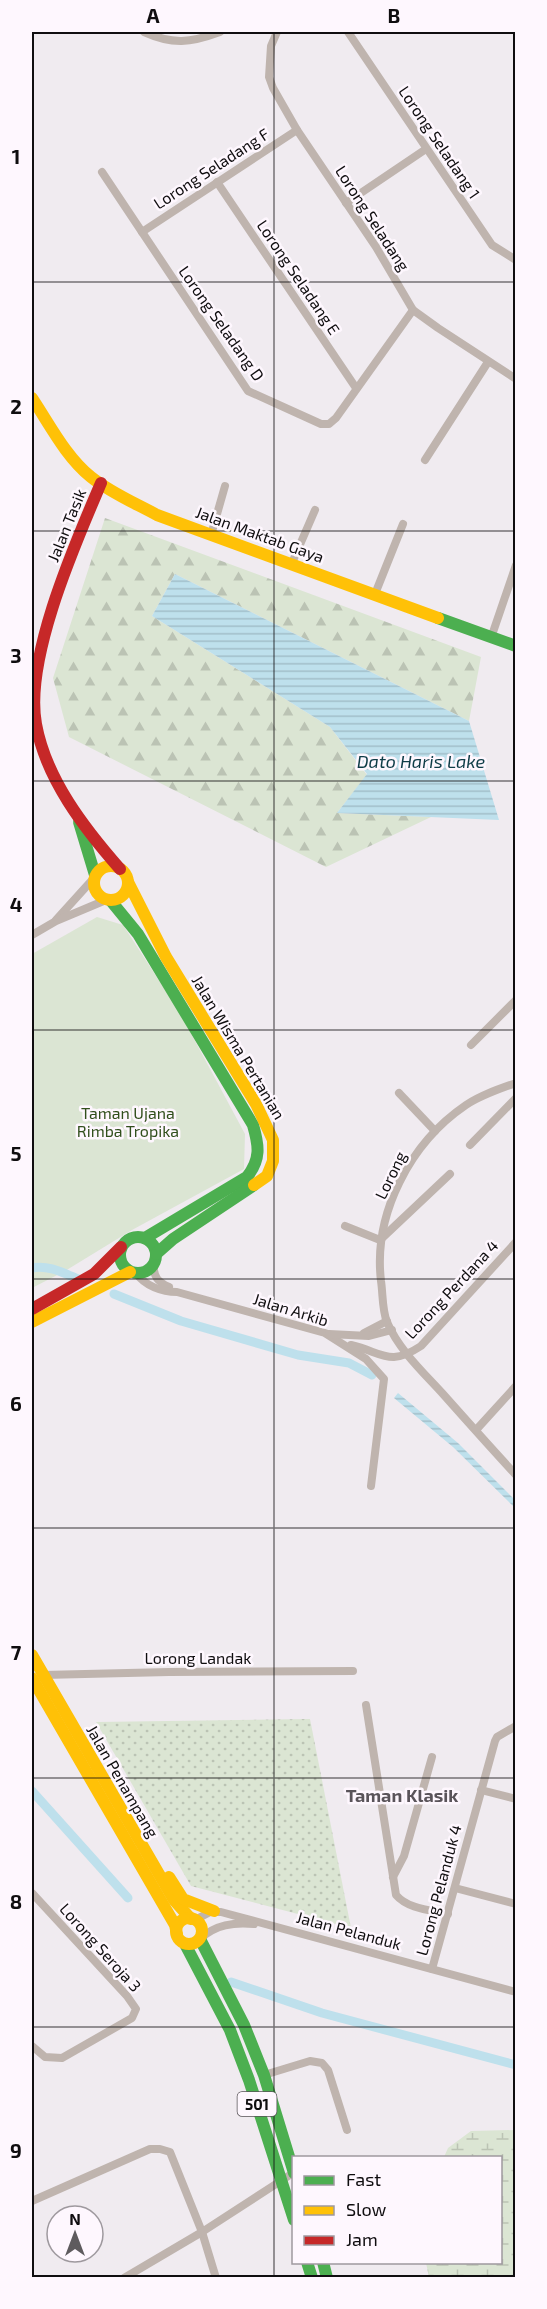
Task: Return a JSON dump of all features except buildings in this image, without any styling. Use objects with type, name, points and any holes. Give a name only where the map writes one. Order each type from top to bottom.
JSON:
[{"type":"street","points":[[144,32],[170,41],[187,42],[220,32]]},
{"type":"street","name":"Lorong Seladang","points":[[277,32],[271,46],[269,77],[273,88],[297,130],[376,247],[413,310],[516,379]]},
{"type":"street","name":"Lorong Seladang 1","points":[[348,32],[492,245],[516,260]]},
{"type":"street","name":"Lorong Seladang F","points":[[142,232],[297,130]]},
{"type":"street","points":[[346,203],[426,149]]},
{"type":"street","points":[[102,172],[142,232]]},
{"type":"street","name":"Lorong Seladang E","points":[[217,182],[356,388]]},
{"type":"street","name":"Lorong Seladang D","points":[[142,232],[248,391],[321,424],[329,424],[336,418],[413,310]]},
{"type":"street","points":[[425,460],[488,362]]},
{"type":"street","name":"Jalan Maktab Gaya","points":[[32,398],[76,462],[86,472],[101,483],[157,514],[491,639],[516,646]]},
{"type":"street","name":"Jalan Tasik","points":[[101,483],[76,538],[60,585],[40,652],[34,697],[36,724],[41,742],[57,778],[79,818],[120,869]]},
{"type":"street","points":[[211,535],[225,486]]},
{"type":"street","points":[[292,563],[315,510]]},
{"type":"street","points":[[375,594],[403,524]]},
{"type":"street","points":[[491,639],[516,564]]},
{"type":"street","name":"Jalan Tasik","points":[[79,818],[94,876]]},
{"type":"street","points":[[32,935],[56,921],[119,898],[125,893],[128,882],[125,873],[108,866],[102,868],[56,921]]},
{"type":"street","points":[[94,876],[95,892],[109,900]]},
{"type":"street","name":"Jalan Wisma Pertanian","points":[[128,882],[166,957],[256,1104],[268,1129],[274,1149],[271,1169],[260,1183],[173,1239],[155,1259]]},
{"type":"street","name":"Jalan Wisma Pertanian","points":[[109,900],[138,934],[253,1125],[259,1146],[255,1167],[247,1177],[146,1238]]},
{"type":"street","points":[[471,1045],[516,1000]]},
{"type":"street","name":"Lorong","points":[[516,1083],[485,1095],[465,1106],[435,1131],[412,1160],[399,1184],[380,1240],[380,1274],[387,1321],[392,1330],[408,1355],[516,1475]]},
{"type":"street","points":[[399,1093],[435,1131]]},
{"type":"street","points":[[470,1145],[516,1098]]},
{"type":"street","points":[[345,1226],[380,1240],[450,1174]]},
{"type":"street","points":[[32,1309],[94,1274],[128,1239],[140,1236],[153,1245],[155,1259],[146,1271],[133,1272],[32,1322]]},
{"type":"street","name":"Lorong Perdana 4","points":[[408,1355],[421,1346],[516,1242]]},
{"type":"street","points":[[121,1247],[119,1259],[133,1272]]},
{"type":"street","name":"Jalan Arkib","points":[[155,1259],[153,1271],[156,1279],[177,1292]]},
{"type":"street","name":"Jalan Arkib","points":[[133,1272],[148,1285],[169,1292],[177,1292],[325,1334],[345,1344],[366,1359],[384,1379],[371,1486]]},
{"type":"street","points":[[358,1335],[379,1327],[387,1321]]},
{"type":"street","points":[[325,1334],[369,1336],[392,1330]]},
{"type":"street","points":[[345,1344],[393,1359],[408,1355]]},
{"type":"street","points":[[476,1431],[516,1386]]},
{"type":"street","name":"Jalan Penampang","points":[[32,1655],[40,1693],[175,1925],[180,1940],[189,1948],[230,2030],[249,2080],[292,2214]]},
{"type":"street","points":[[32,1668],[37,1676]]},
{"type":"street","name":"Lorong Landak","points":[[37,1676],[169,1672],[353,1671]]},
{"type":"street","name":"Jalan Penampang","points":[[37,1676],[174,1900],[202,1928],[200,1938],[244,2025],[264,2075],[292,2170]]},
{"type":"street","points":[[366,1705],[396,1895],[401,1902],[447,1914]]},
{"type":"street","name":"Lorong Pelanduk 4","points":[[432,1969],[497,1737],[516,1726]]},
{"type":"street","points":[[393,1878],[404,1856],[432,1756]]},
{"type":"street","points":[[481,1790],[516,1799]]},
{"type":"street","points":[[130,1827],[153,1852],[183,1899],[214,1911]]},
{"type":"street","points":[[455,1888],[516,1904]]},
{"type":"street","name":"Lorong Seroja 3","points":[[32,1893],[136,2008],[132,2018],[62,2058],[45,2056],[32,2046]]},
{"type":"street","points":[[177,1934],[179,1924],[184,1920],[193,1920],[214,1911]]},
{"type":"street","name":"Jalan Pelanduk","points":[[214,1911],[278,1926],[516,1992]]},
{"type":"street","name":"Jalan Pelanduk","points":[[200,1938],[211,1929],[233,1924],[278,1926]]},
{"type":"street","points":[[189,1948],[200,1938]]},
{"type":"street","points":[[264,2075],[310,2061],[322,2063],[328,2070],[347,2130]]},
{"type":"street","points":[[32,2201],[150,2149],[160,2148],[170,2152],[202,2232],[216,2277]]},
{"type":"street","points":[[123,2277],[202,2232],[292,2174]]},
{"type":"green space","points":[[105,518],[481,657],[469,721],[175,574],[152,616],[330,727],[367,775],[337,813],[431,817],[326,867],[69,737],[53,678]]},
{"type":"green space","name":"Taman Ujana Rimba Tropika","points":[[97,917],[123,925],[180,1013],[245,1134],[244,1169],[32,1288],[32,954]]},
{"type":"green space","points":[[310,1719],[351,1928],[191,1886],[96,1722]]},
{"type":"green space","points":[[515,2130],[515,2277],[429,2277],[426,2264],[502,2264],[502,2156],[444,2156],[448,2148],[471,2131]]},
{"type":"water","name":"Dato Haris Lake","points":[[175,574],[469,721],[499,820],[337,813],[367,774],[330,727],[152,616]]},
{"type":"water","points":[[398,1393],[458,1443],[515,1500],[515,1508],[453,1447],[394,1398]]},
{"type":"waterway","points":[[32,1268],[51,1269],[83,1281]]},
{"type":"waterway","points":[[114,1294],[181,1321],[298,1355],[349,1363],[372,1375]]},
{"type":"waterway","points":[[32,1791],[128,1898]]},
{"type":"waterway","points":[[231,1982],[322,2013],[516,2065]]},
{"type":"traffic: fast","points":[[438,618],[516,646]]},
{"type":"traffic: fast","points":[[79,822],[95,875]]},
{"type":"traffic: fast","points":[[111,901],[138,934],[253,1125],[257,1139],[257,1158],[247,1177],[145,1238]]},
{"type":"traffic: fast","points":[[156,1254],[173,1239],[254,1185]]},
{"type":"traffic: fast","points":[[138,1237],[151,1242],[156,1255],[151,1268],[138,1273],[125,1268],[120,1255],[125,1242],[138,1237]]},
{"type":"traffic: fast","points":[[200,1939],[244,2025],[264,2075],[292,2166]]},
{"type":"traffic: fast","points":[[185,1944],[230,2030],[249,2080],[292,2214]]},
{"type":"traffic: fast","points":[[308,2264],[312,2278]]},
{"type":"traffic: fast","points":[[324,2264],[327,2278]]},
{"type":"traffic: slow","points":[[32,398],[59,440],[82,469],[123,498],[157,515],[438,618]]},
{"type":"traffic: slow","points":[[111,866],[123,871],[128,883],[123,895],[111,900],[99,895],[94,883],[99,871],[111,866]]},
{"type":"traffic: slow","points":[[128,882],[166,957],[256,1104],[273,1140],[273,1161],[267,1176],[254,1185]]},
{"type":"traffic: slow","points":[[32,1322],[130,1272]]},
{"type":"traffic: slow","points":[[32,1655],[174,1900],[191,1919]]},
{"type":"traffic: slow","points":[[32,1678],[175,1925],[177,1934]]},
{"type":"traffic: slow","points":[[169,1877],[183,1899],[214,1911]]},
{"type":"traffic: slow","points":[[189,1918],[198,1922],[202,1931],[198,1940],[189,1944],[180,1940],[176,1931],[180,1922],[189,1918]]},
{"type":"traffic: jam","points":[[101,483],[54,602],[37,668],[34,697],[36,724],[41,744],[57,783],[80,820],[120,869]]},
{"type":"traffic: jam","points":[[32,1309],[94,1274],[121,1247]]},
{"type":"district","name":"Taman Klasik","points":[[402,1795]]}]
